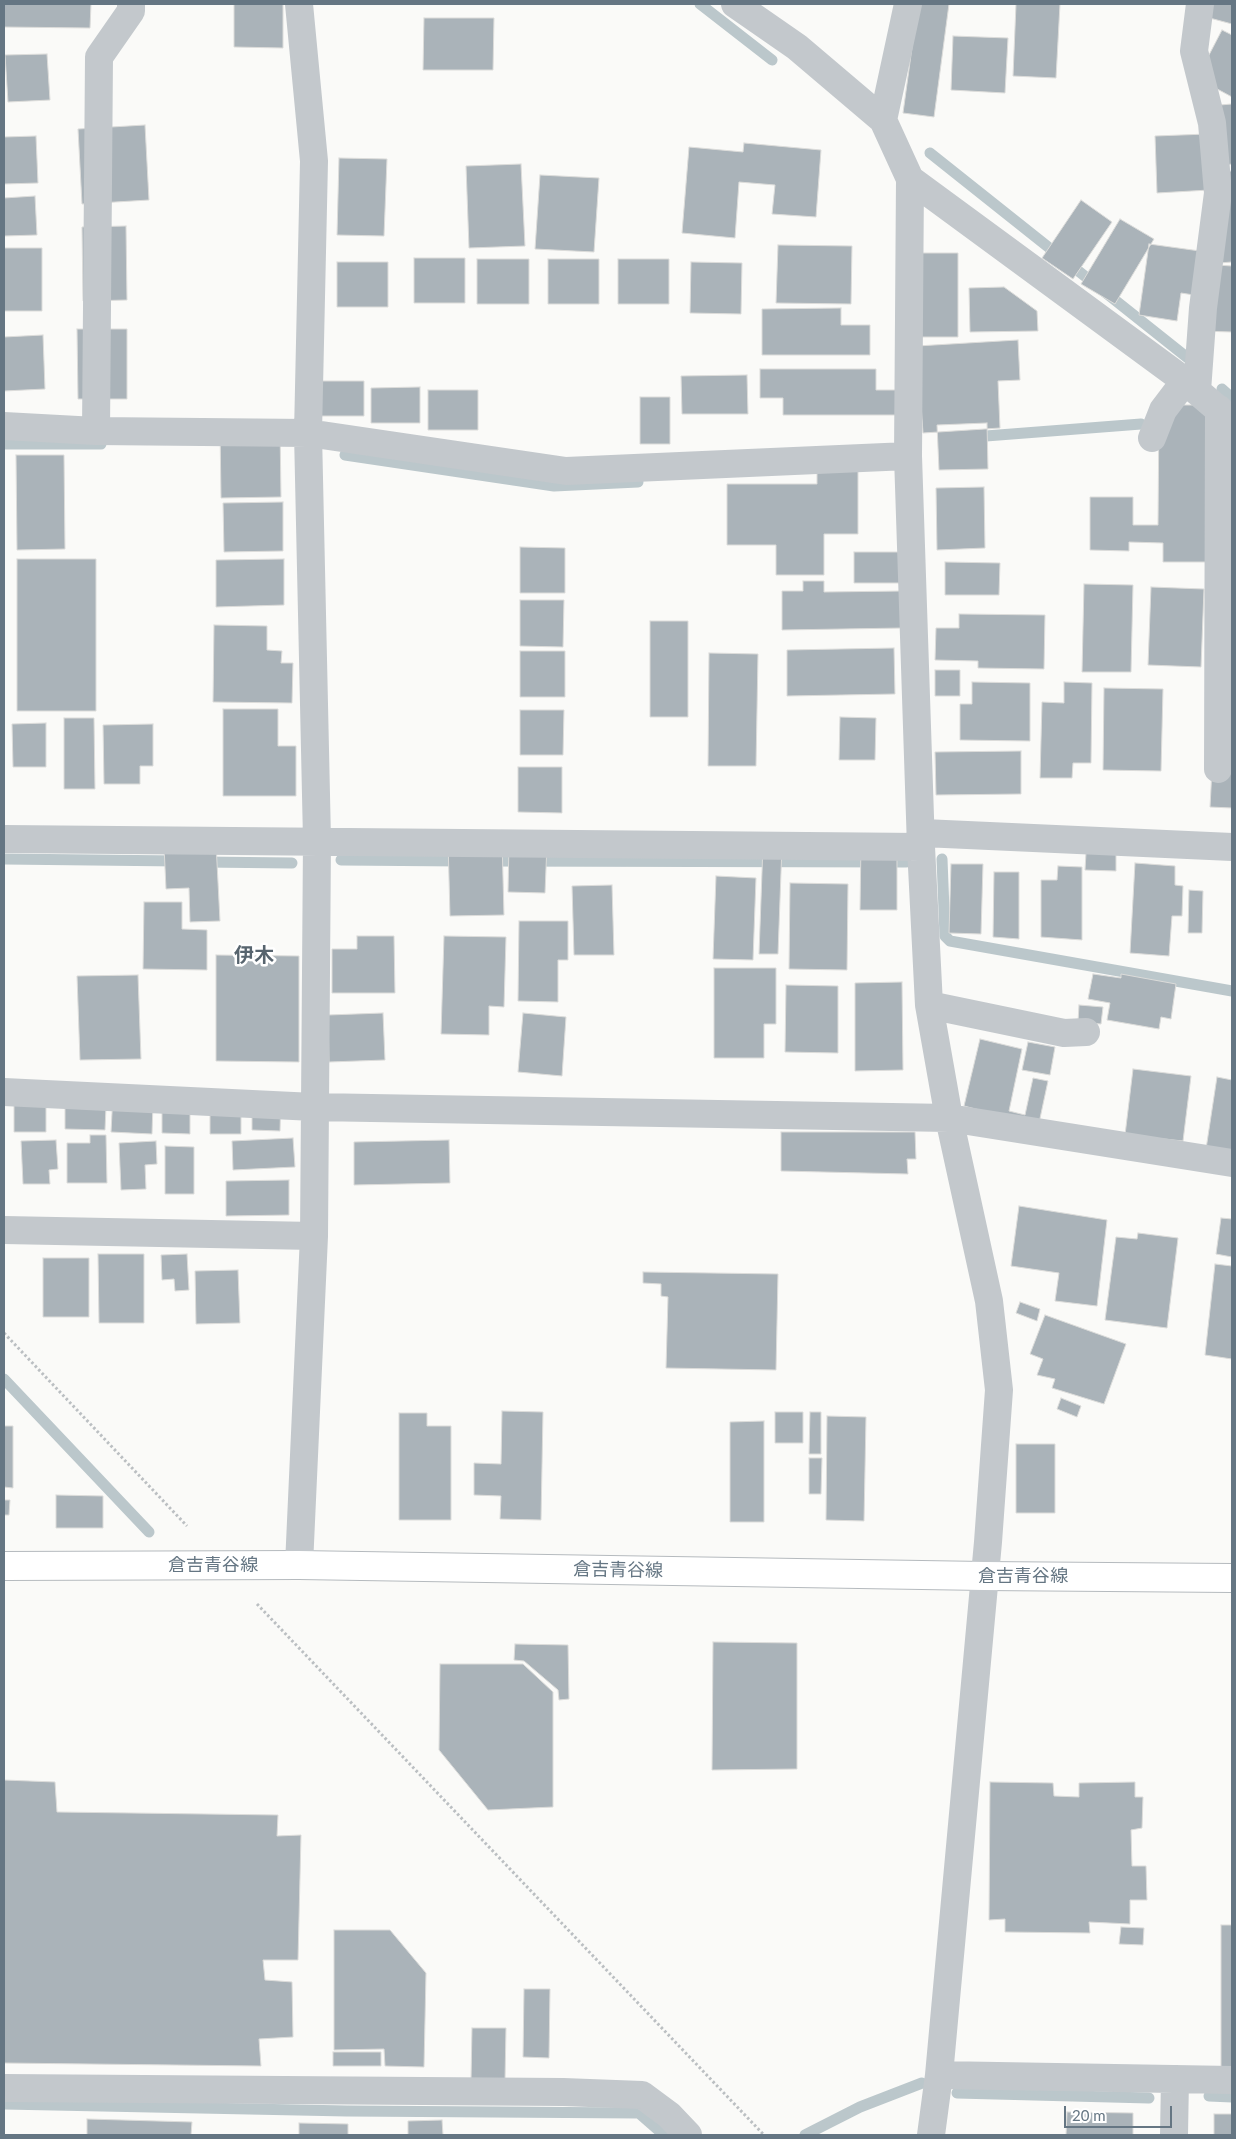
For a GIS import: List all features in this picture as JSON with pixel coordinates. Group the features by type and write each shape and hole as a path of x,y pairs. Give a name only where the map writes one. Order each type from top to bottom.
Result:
{"main road":[{"name":"倉吉青谷線","path":"4,1566 299,1565 1232,1578"}],"street":[{"path":"96,432 100,57 131,11 131,4"},
{"path":"299,4 314,161 308,433 317,840 314,1236 299,1565"},
{"path":"735,4 797,48 883,120 910,179 908,456 929,1005 949,1118 989,1301 998,1390 984,1576 939,2075 931,2135"},
{"path":"883,120 908,4"},
{"path":"1152,438 1162,410 1191,386 1218,193 1212,123 1194,51 1200,4"},
{"path":"910,179 1191,386 1226,415 1218,769"},
{"path":"4,426 96,432 308,433 566,471 908,456"},
{"path":"4,839 922,840 1232,847"},
{"path":"929,1005 1064,1033 1086,1032"},
{"path":"4,1092 314,1108 949,1118 1232,1163"},
{"path":"4,1230 314,1236"},
{"path":"939,2075 1232,2080"},
{"path":"1174,2135 1175,2079"},
{"path":"4,2088 563,2092 642,2096 669,2115 688,2135"}],"path":[{"path":"4,1333 188,1526"},
{"path":"258,1604 764,2135"}],"building":[{"path":"4,4 91,4 90,28 4,27"},
{"path":"234,4 283,4 283,48 234,47"},
{"path":"918,4 949,4 934,117 903,113"},
{"path":"1016,4 1060,4 1056,78 1013,76"},
{"path":"1209,4 1232,4 1232,24 1206,17"},
{"path":"424,18 494,18 493,70 423,70"},
{"path":"1222,30 1232,35 1232,97 1197,78"},
{"path":"953,36 1008,38 1005,93 951,90"},
{"path":"47,54 50,100 8,102 5,55"},
{"path":"1232,104 1232,164 1225,165 1220,105"},
{"path":"145,125 149,200 82,204 78,129"},
{"path":"1207,134 1209,190 1157,193 1155,136"},
{"path":"36,136 38,183 4,184 4,137"},
{"path":"744,143 821,150 816,217 772,214 775,185 739,182 735,238 682,233 689,147 743,152"},
{"path":"339,158 387,159 384,236 337,235"},
{"path":"521,164 525,246 469,248 466,166"},
{"path":"1232,171 1232,262 1219,263 1215,172"},
{"path":"540,175 599,178 594,252 535,249"},
{"path":"35,196 37,235 4,236 4,198"},
{"path":"1081,200 1112,222 1073,279 1042,258"},
{"path":"1120,219 1154,239 1115,304 1081,284"},
{"path":"126,226 127,300 83,301 82,227"},
{"path":"1149,244 1200,251 1194,295 1181,293 1177,321 1139,315"},
{"path":"778,245 852,246 851,304 776,303"},
{"path":"4,248 42,248 42,311 4,311"},
{"path":"917,253 958,253 958,337 917,337"},
{"path":"414,258 465,258 465,303 414,303"},
{"path":"477,259 529,259 529,304 477,304"},
{"path":"548,259 599,259 599,304 548,304"},
{"path":"618,259 669,259 669,304 618,304"},
{"path":"337,262 388,262 388,307 337,307"},
{"path":"691,262 742,263 741,314 690,313"},
{"path":"1202,264 1232,266 1232,332 1200,331"},
{"path":"1004,287 1037,311 1038,331 970,332 969,288"},
{"path":"841,308 841,325 870,325 870,355 762,355 762,309"},
{"path":"77,329 127,329 127,399 78,399"},
{"path":"43,335 45,389 4,391 4,337"},
{"path":"1018,340 1020,380 998,381 1000,428 923,433 917,346"},
{"path":"760,369 876,369 876,390 898,390 898,415 783,415 783,398 760,398"},
{"path":"747,375 748,414 682,414 681,376"},
{"path":"316,381 364,381 364,416 316,416"},
{"path":"420,387 420,423 371,423 371,388"},
{"path":"428,390 478,390 478,430 428,430"},
{"path":"640,397 670,397 670,444 640,444"},
{"path":"1159,405 1209,405 1208,562 1163,562 1163,543 1129,542 1129,551 1090,550 1090,497 1133,497 1133,525 1158,525"},
{"path":"987,423 988,469 939,470 937,425"},
{"path":"280,427 281,497 221,498 220,428"},
{"path":"16,455 64,455 65,549 17,550"},
{"path":"817,471 858,471 858,534 824,534 824,575 776,575 776,545 727,545 727,484 817,484"},
{"path":"984,487 985,548 937,550 936,488"},
{"path":"283,502 283,551 224,552 223,503"},
{"path":"520,547 565,548 565,593 520,593"},
{"path":"854,552 909,552 910,583 854,583"},
{"path":"17,559 96,559 96,711 17,711"},
{"path":"284,559 284,605 216,607 216,560"},
{"path":"945,562 1000,563 999,595 945,595"},
{"path":"803,581 824,581 824,592 902,591 903,628 782,630 782,591 803,591"},
{"path":"1084,584 1133,585 1131,672 1082,672"},
{"path":"1151,587 1204,589 1201,667 1148,665"},
{"path":"520,600 564,600 563,647 520,646"},
{"path":"959,614 1045,615 1044,669 978,668 978,661 935,660 936,628 959,628"},
{"path":"650,621 688,621 688,717 650,717"},
{"path":"214,625 267,626 267,650 282,651 281,663 293,663 292,703 213,702"},
{"path":"894,648 895,694 787,696 787,650"},
{"path":"520,651 565,651 565,697 520,697"},
{"path":"709,653 758,654 756,766 708,766"},
{"path":"935,670 960,670 960,696 935,696"},
{"path":"972,682 1030,683 1030,741 960,740 960,704 972,704"},
{"path":"1064,682 1092,683 1091,763 1073,763 1072,778 1040,778 1042,702 1064,703"},
{"path":"1104,688 1163,689 1161,771 1103,770"},
{"path":"1216,694 1232,694 1232,808 1210,807"},
{"path":"223,709 278,709 278,746 296,746 296,796 223,796"},
{"path":"520,710 564,710 563,755 520,755"},
{"path":"840,717 876,718 875,760 839,760"},
{"path":"64,718 94,718 95,789 64,789"},
{"path":"46,723 46,767 13,767 12,724"},
{"path":"153,724 153,766 140,766 140,784 104,784 103,725"},
{"path":"1021,751 1021,794 936,795 935,752"},
{"path":"518,767 562,767 562,813 518,812"},
{"path":"502,840 504,915 450,916 448,841"},
{"path":"861,842 897,842 897,910 860,910"},
{"path":"216,843 220,921 190,922 189,888 166,889 164,846"},
{"path":"509,843 547,844 545,893 508,892"},
{"path":"763,845 782,845 778,954 759,954"},
{"path":"1086,853 1116,854 1116,871 1085,870"},
{"path":"1135,863 1175,866 1175,885 1183,886 1182,916 1172,916 1169,956 1130,953"},
{"path":"951,864 983,864 981,934 949,933"},
{"path":"1058,866 1082,867 1082,940 1041,937 1041,880 1057,880"},
{"path":"994,872 1019,872 1019,939 993,937"},
{"path":"716,876 756,878 753,960 713,959"},
{"path":"790,883 848,884 847,970 789,969"},
{"path":"612,885 614,955 574,955 572,886"},
{"path":"1189,890 1203,891 1202,933 1188,933"},
{"path":"144,902 182,902 182,929 207,930 207,970 143,969"},
{"path":"519,921 568,921 568,960 558,960 558,1002 518,1001"},
{"path":"357,936 394,936 395,993 332,993 332,949 357,949"},
{"path":"444,936 506,937 504,1007 489,1006 489,1035 441,1034"},
{"path":"216,955 299,956 299,1062 216,1061"},
{"path":"714,968 776,968 776,1024 764,1024 764,1058 714,1058"},
{"path":"1093,974 1121,978 1121,974 1176,984 1171,1019 1161,1017 1159,1029 1107,1020 1110,1003 1088,999"},
{"path":"138,975 141,1059 80,1060 77,976"},
{"path":"902,982 903,1070 855,1071 855,983"},
{"path":"786,985 838,986 838,1053 785,1052"},
{"path":"1079,1005 1103,1007 1101,1024 1078,1022"},
{"path":"383,1013 385,1060 329,1062 328,1015"},
{"path":"523,1013 566,1017 562,1076 518,1072"},
{"path":"980,1039 1022,1049 1009,1111 1025,1115 1033,1078 1048,1081 1036,1137 987,1112 964,1106"},
{"path":"1028,1042 1055,1047 1050,1075 1022,1070"},
{"path":"1133,1069 1191,1076 1183,1141 1125,1135"},
{"path":"1217,1077 1232,1080 1232,1153 1206,1149"},
{"path":"252,1092 281,1093 280,1131 252,1130"},
{"path":"65,1093 106,1107 105,1130 65,1129"},
{"path":"113,1094 153,1103 152,1134 111,1132"},
{"path":"162,1095 190,1096 190,1134 162,1133"},
{"path":"210,1095 241,1096 241,1134 210,1134"},
{"path":"14,1100 46,1101 46,1132 14,1132"},
{"path":"781,1132 915,1132 916,1159 907,1159 908,1174 781,1171"},
{"path":"90,1135 106,1135 107,1183 67,1183 67,1143 90,1143"},
{"path":"293,1138 295,1167 233,1170 232,1141"},
{"path":"56,1140 58,1169 49,1170 50,1184 23,1184 21,1141"},
{"path":"449,1140 450,1183 354,1185 354,1142"},
{"path":"156,1141 157,1164 145,1165 146,1189 121,1190 119,1143"},
{"path":"165,1146 194,1147 194,1194 165,1194"},
{"path":"289,1180 289,1215 226,1216 226,1181"},
{"path":"1019,1206 1107,1220 1097,1306 1055,1301 1059,1273 1011,1266"},
{"path":"1221,1218 1232,1219 1232,1257 1216,1254"},
{"path":"1138,1233 1178,1238 1167,1328 1105,1320 1116,1237 1137,1239"},
{"path":"98,1254 144,1254 144,1323 99,1323"},
{"path":"187,1254 189,1290 175,1291 174,1279 162,1280 161,1255"},
{"path":"43,1258 89,1258 89,1317 43,1317"},
{"path":"1215,1264 1232,1266 1232,1359 1205,1355"},
{"path":"238,1270 240,1323 196,1324 195,1271"},
{"path":"643,1272 778,1274 776,1370 666,1368 668,1297 661,1296 661,1284 643,1283"},
{"path":"1020,1302 1040,1309 1037,1321 1016,1313"},
{"path":"1045,1315 1126,1344 1104,1404 1052,1388 1055,1379 1037,1375 1043,1359 1030,1354"},
{"path":"1061,1398 1081,1406 1077,1417 1057,1409"},
{"path":"502,1411 543,1412 541,1520 500,1519 501,1496 474,1495 474,1463 501,1464"},
{"path":"775,1412 803,1412 803,1443 775,1443"},
{"path":"810,1412 821,1412 821,1454 809,1454"},
{"path":"399,1413 427,1413 427,1426 451,1426 451,1520 399,1520"},
{"path":"827,1416 866,1417 864,1521 826,1520"},
{"path":"764,1421 764,1522 730,1522 730,1422"},
{"path":"4,1426 13,1426 13,1488 4,1487"},
{"path":"1016,1444 1055,1444 1055,1513 1016,1513"},
{"path":"809,1458 822,1458 821,1494 809,1494"},
{"path":"56,1495 103,1496 103,1528 56,1528"},
{"path":"4,1500 10,1500 9,1515 4,1515"},
{"path":"713,1642 797,1643 797,1769 712,1770"},
{"path":"515,1644 568,1645 569,1699 559,1700 558,1690 524,1661 514,1660"},
{"path":"440,1664 523,1664 553,1692 553,1807 488,1810 439,1750"},
{"path":"4,1780 55,1782 57,1812 278,1815 277,1836 301,1835 298,1960 263,1960 265,1980 292,1982 293,2037 259,2039 261,2066 4,2063"},
{"path":"990,1782 1053,1783 1054,1796 1079,1797 1079,1783 1135,1782 1135,1797 1143,1797 1142,1828 1131,1830 1132,1866 1146,1866 1147,1900 1130,1900 1130,1924 1089,1922 1090,1933 1005,1932 1005,1919 989,1920"},
{"path":"1221,1925 1232,1925 1232,2067 1221,2067"},
{"path":"1121,1927 1144,1928 1143,1945 1119,1944"},
{"path":"334,1930 390,1930 426,1973 424,2067 385,2066 384,2049 334,2050"},
{"path":"524,1989 550,1989 549,2058 523,2057"},
{"path":"472,2028 506,2028 505,2080 471,2080"},
{"path":"333,2052 381,2052 381,2066 333,2066"},
{"path":"1067,2112 1133,2113 1133,2135 1066,2135"},
{"path":"1214,2114 1232,2114 1232,2135 1214,2135"},
{"path":"87,2119 192,2122 191,2135 87,2135"},
{"path":"442,2120 443,2135 408,2135 408,2121"},
{"path":"299,2123 348,2124 348,2135 299,2135"}],"waterway":[{"path":"700,4 772,60"},
{"path":"930,153 1189,359"},
{"path":"1222,389 1232,398"},
{"path":"973,437 1141,424"},
{"path":"4,444 101,444"},
{"path":"345,455 554,486 638,482"},
{"path":"4,859 180,861"},
{"path":"942,859 945,936 950,941 1232,991"},
{"path":"341,860 462,861"},
{"path":"488,861 906,862"},
{"path":"203,862 292,863"},
{"path":"4,1379 149,1532"},
{"path":"805,2135 860,2107 922,2083"},
{"path":"957,2093 1149,2098"},
{"path":"1209,2096 1232,2097"},
{"path":"4,2104 347,2111 639,2113 664,2135"}],"district":[{"name":"伊木","path":"254,956"}]}
